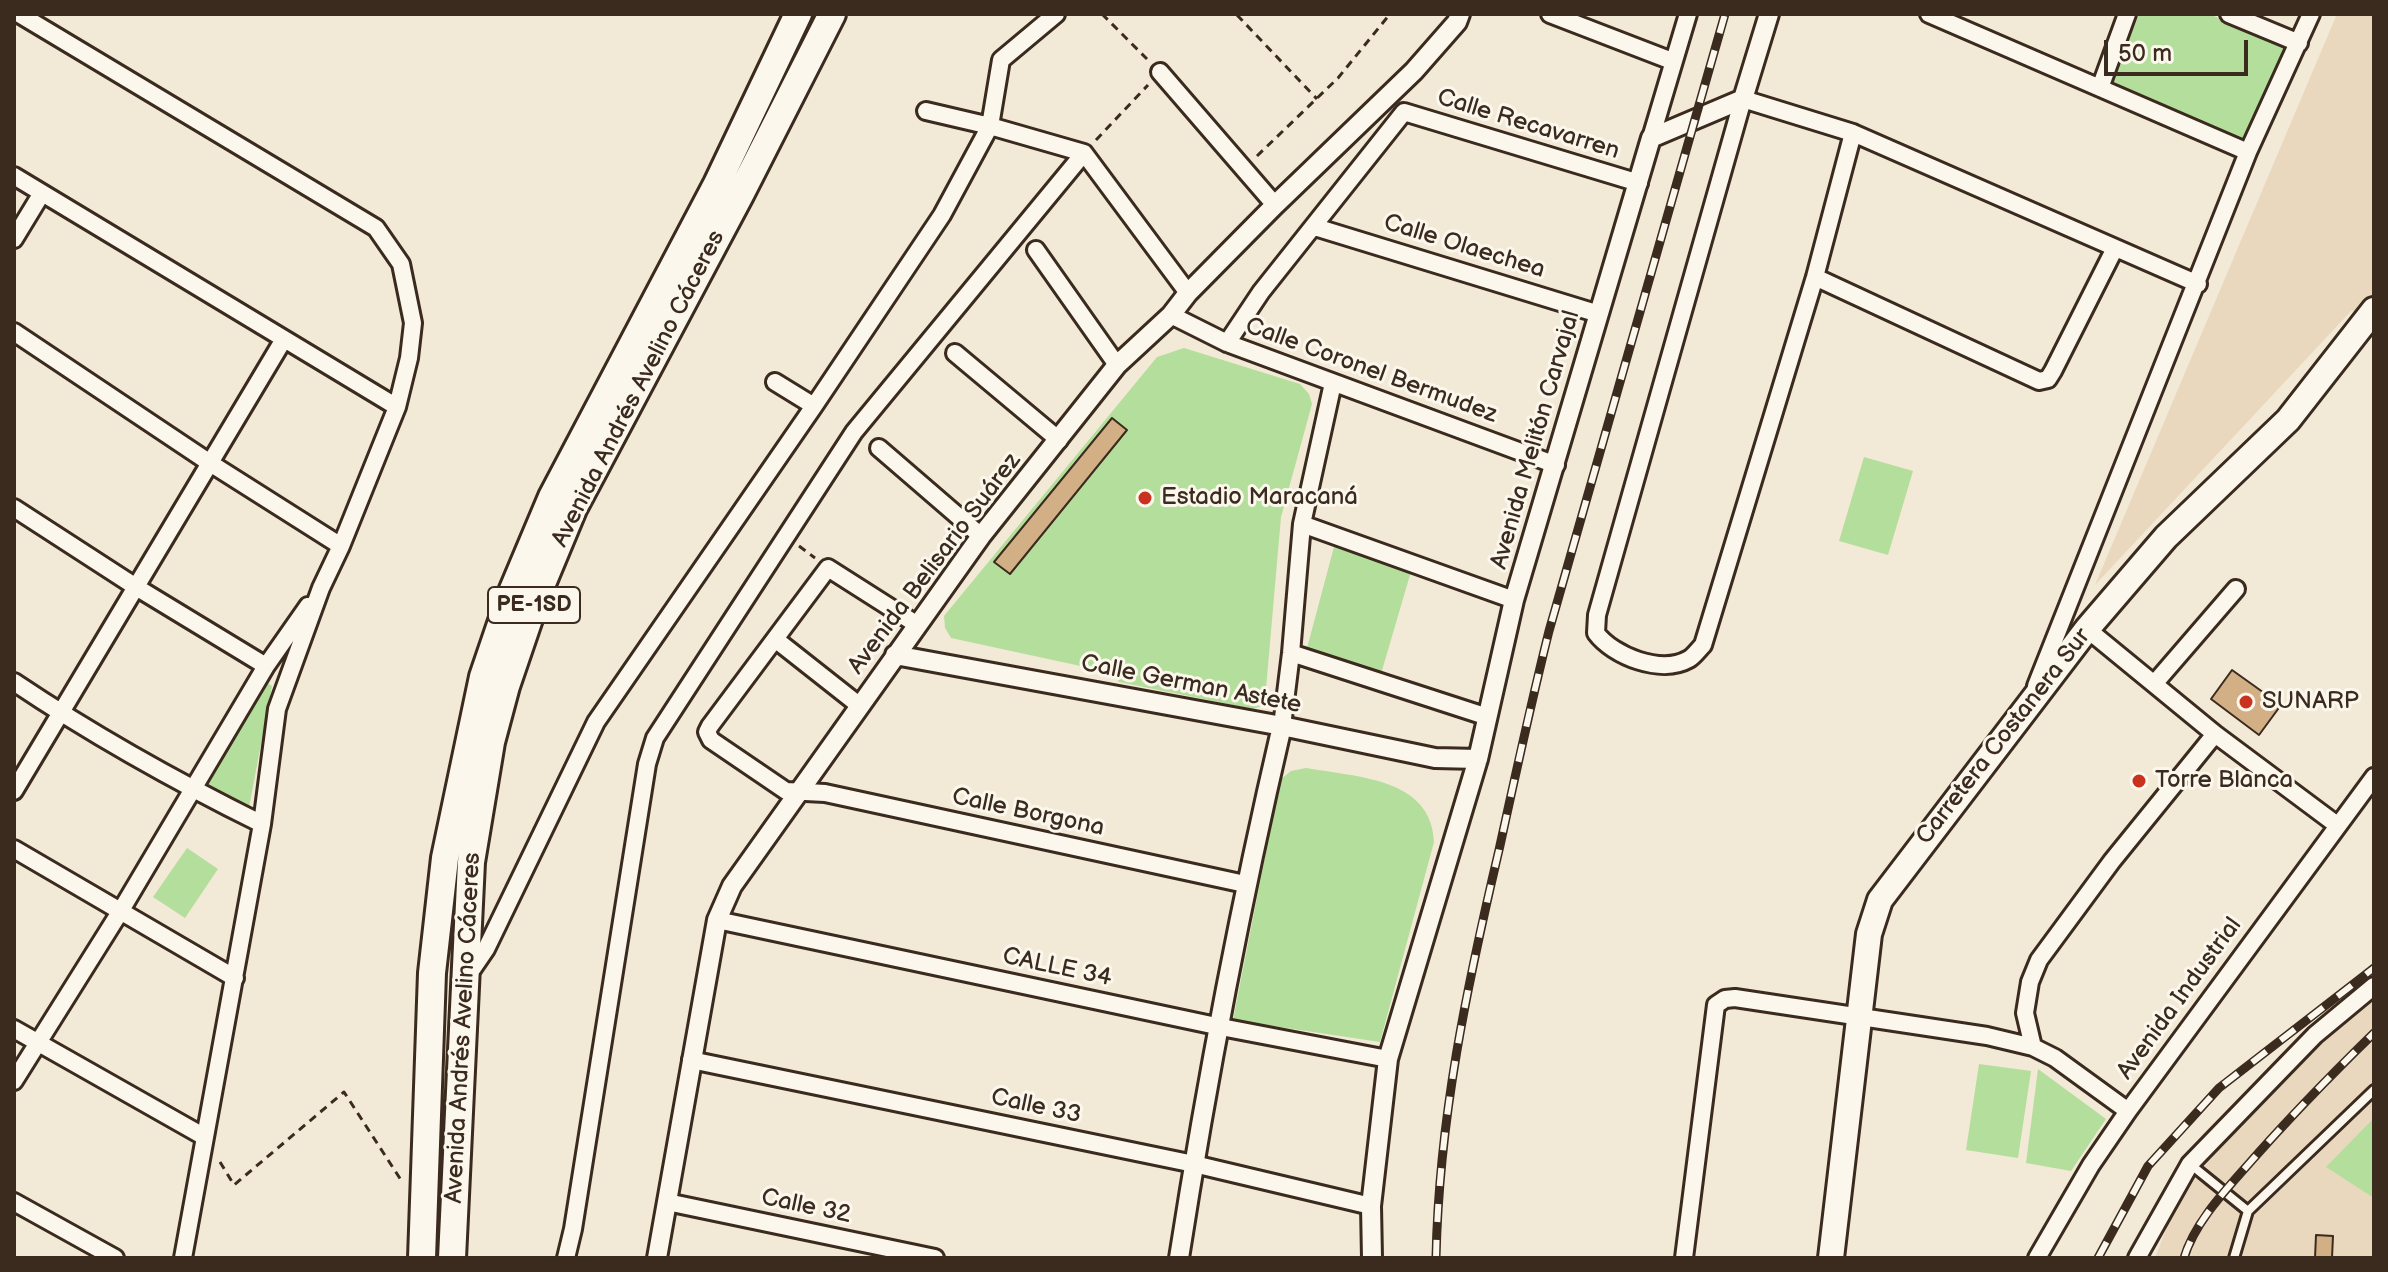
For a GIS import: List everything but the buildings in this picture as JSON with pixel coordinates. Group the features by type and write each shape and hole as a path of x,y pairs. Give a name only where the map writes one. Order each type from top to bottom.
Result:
{"highway":[{"name":"Avenida Andrés Avelino Cáceres","path":"422,1258 432,973 445,858 483,677 517,580 552,497 717,184 798,14"},
{"name":"Avenida Andrés Avelino Cáceres","path":"452,1258 471,862 491,742 506,686 536,598 573,509 832,14"}],"main road":[{"name":"Carretera Costanera Sur","path":"1831,1258 1869,934 1880,900 2087,629 2166,537 2288,420 2374,310"}],"street":[{"path":"19,14 376,228 401,264 413,323 409,358 397,407 321,588 277,709 262,824 183,1258"},
{"path":"465,971 473,968 486,949 596,722 942,215 990,126 1001,60 1056,14"},
{"name":"Avenida Belisario Suárez","path":"657,1258 717,920 732,886 981,536 1117,365 1171,315 1188,293 1275,205 1414,71 1457,22 1460,14"},
{"path":"1550,14 1672,61"},
{"name":"Avenida Melitón Carvajal","path":"1372,1258 1371,1206 1388,1059 1478,759 1514,600 1688,14"},
{"path":"1769,14 1597,615 1596,633 1606,646 1639,659 1669,665 1689,659 1703,645 1815,277 1853,133"},
{"path":"1929,14 2248,152"},
{"path":"2100,88 2127,14"},
{"path":"2229,14 2299,43"},
{"path":"2026,712 2248,152 2311,14"},
{"path":"1160,72 1275,205"},
{"path":"1651,138 1743,99 1853,133 2198,284"},
{"path":"926,111 1084,153 1188,293"},
{"name":"Calle Recavarren","path":"1315,227 1404,112 1639,183"},
{"path":"566,1258 647,764 655,738 854,432 1084,153"},
{"path":"14,176 397,407"},
{"path":"14,239 42,193"},
{"path":"1227,343 1261,292 1315,227"},
{"name":"Calle Olaechea","path":"1315,227 1599,314"},
{"path":"1815,277 2039,381 2048,379 2053,371 2115,248"},
{"path":"1036,250 1117,365"},
{"name":"Calle Coronel Bermudez","path":"1171,315 1227,343 1556,465"},
{"path":"14,332 341,546"},
{"path":"14,791 284,339"},
{"path":"955,353 1059,440"},
{"path":"775,382 814,406"},
{"path":"1179,1258 1245,884 1282,726 1302,524 1333,383"},
{"path":"879,448 981,536"},
{"path":"14,508 266,666"},
{"path":"1302,524 1514,600"},
{"path":"860,706 775,639 828,568 916,624"},
{"path":"14,1081 120,912 266,666 321,588"},
{"path":"2154,684 2236,589"},
{"path":"2087,629 2215,734 2337,825"},
{"name":"Calle Borgona","path":"775,639 707,732 711,740 786,791 825,793 1245,884"},
{"path":"1291,653 1488,717"},
{"name":"Calle German Astete","path":"895,655 1282,726 1435,758 1478,759"},
{"path":"14,682 193,790 262,824"},
{"path":"2033,1047 2025,1013 2030,982 2039,960 2112,861 2215,734"},
{"name":"Avenida Industrial","path":"2037,1258 2091,1165 2128,1111 2374,777"},
{"path":"14,849 235,978"},
{"name":"CALLE 34","path":"717,920 1221,1027 1388,1059"},
{"path":"2137,1258 2190,1164 2315,1035 2374,986"},
{"path":"1684,1258 1716,1005 1725,999 1987,1036 2033,1047 2055,1058 2128,1111"},
{"path":"14,1029 203,1136"},
{"name":"Calle 33","path":"691,1060 1194,1164 1371,1206"},
{"path":"14,1202 115,1258"},
{"name":"Calle 32","path":"667,1202 935,1258"}],"lane":[{"path":"2234,1258 2248,1211 2374,1090"},
{"path":"2190,1164 2248,1211"}],"path":[{"path":"1084,153 1160,72 1102,14"},
{"path":"1243,170 1338,78 1390,14"},
{"path":"1237,15 1317,99"},
{"path":"786,537 828,568"},
{"path":"203,1136 234,1185 344,1092 407,1189"}],"shaded area":[{"path":"2337,14 2374,14 2374,340 2352,310 2095,585"},
{"path":"2374,961 2374,1258 2155,1258 2203,1134"}],"green space":[{"path":"2139,14 2209,14 2287,47 2243,140 2111,83"},
{"name":"Estadio Maracaná","path":"1184,348 1300,384 1309,394 1312,404 1281,517 1265,700 1261,706 1253,709 1119,682 1113,673 951,638 945,628 944,616 1157,357"},
{"path":"1864,457 1913,471 1888,555 1839,541"},
{"path":"1335,543 1412,568 1381,674 1306,652"},
{"path":"264,681 272,686 247,818 200,790"},
{"path":"1306,768 1387,784 1405,792 1420,804 1430,821 1434,842 1380,1042 1233,1020 1280,780 1291,771"},
{"path":"187,848 218,869 185,918 153,897"},
{"path":"1979,1064 2031,1071 2018,1158 1966,1150"},
{"path":"2038,1069 2106,1119 2071,1171 2026,1163"},
{"path":"2374,1118 2374,1198 2326,1167"}],"railway":[{"path":"1436,1258 1443,1154 1457,1052 1476,951 1536,685 1725,14"},
{"path":"2098,1258 2148,1166 2219,1088 2374,968"},
{"path":"2184,1258 2202,1221 2228,1187 2374,1033"}],"place":[{"name":"Estadio Maracaná","path":"1145,498"},
{"name":"SUNARP","path":"2246,702"},
{"name":"Torre Blanca","path":"2139,781"}]}
